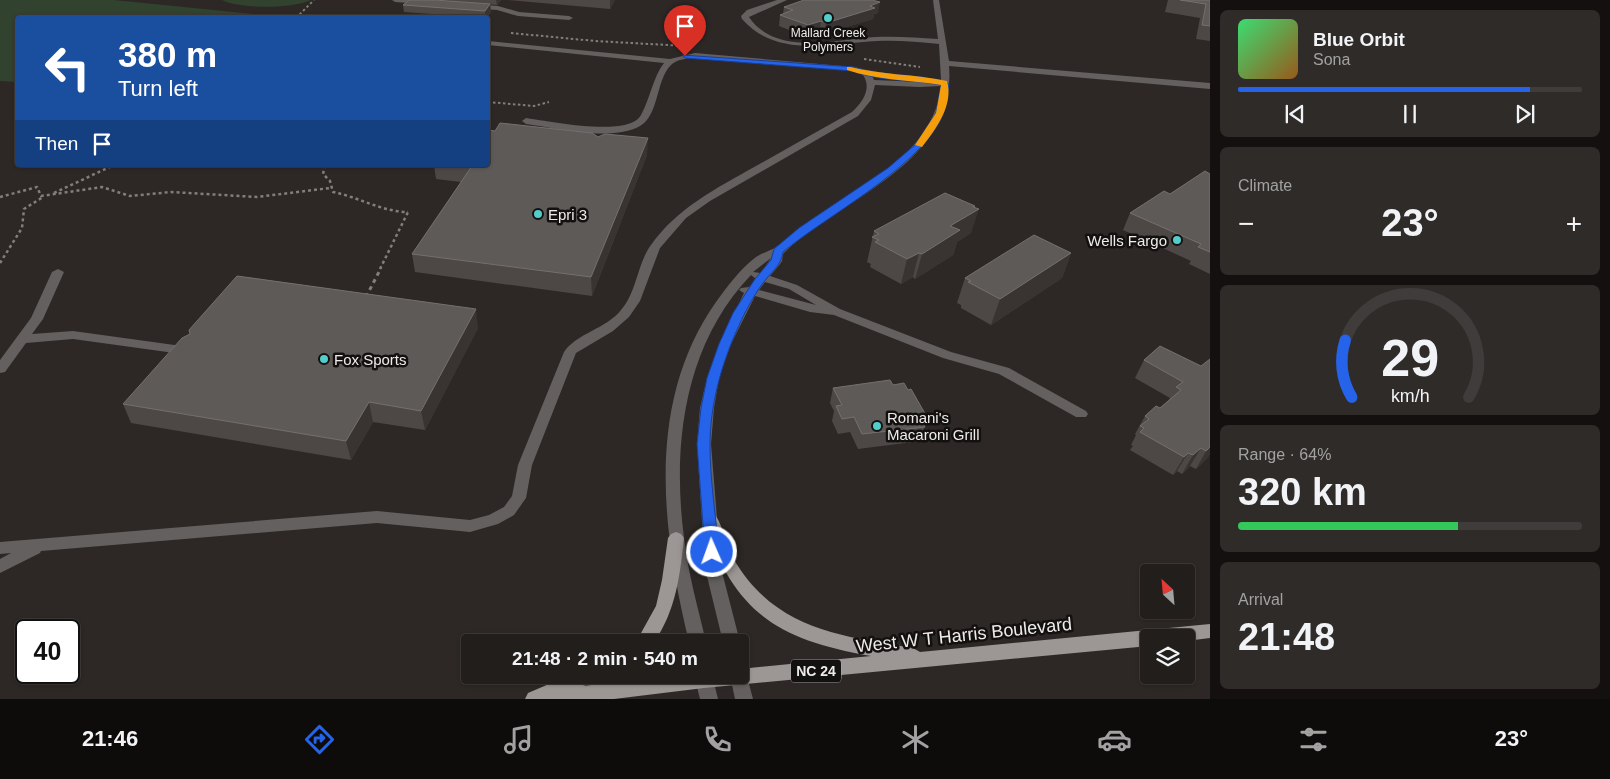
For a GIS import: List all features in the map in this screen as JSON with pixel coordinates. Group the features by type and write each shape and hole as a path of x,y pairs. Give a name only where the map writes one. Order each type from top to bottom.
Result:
{"main road":[{"path":"711,520 727,562 743,587 758,603 780,620 804,633 840,643 928,659"},
{"path":"650,634 657,626 664,607 676,538"},
{"name":"West W T Harris Boulevard","path":"1195,633 1210,631"},
{"name":"West W T Harris Boulevard","path":"749,675 1140,639"},
{"path":"534,699 569,684"},
{"name":"West W T Harris Boulevard","path":"546,699 659,684"}],"street":[{"path":"395,0 435,3"},
{"path":"784,0 750,12 745,16 746,20 768,35 785,42 803,45 876,39 941,42"},
{"path":"695,634 676,538 672,489 672,448 676,414 684,375 696,345 718,306 747,272 764,256 778,251 803,230 892,170 919,146 932,129 940,113 945,83 936,0"},
{"path":"465,6 498,8 518,14 570,18"},
{"path":"490,43 671,61"},
{"path":"526,122 609,130 627,129 642,122 666,65 685,56 707,56 854,69 869,78 920,85 945,83"},
{"path":"943,63 1210,86"},
{"path":"0,548 377,517 470,526 501,516 509,511 519,498 525,465 570,352 574,347 609,328 625,314 634,301 649,257 663,235 692,208 855,114 867,100 869,78"},
{"path":"603,143 609,130"},
{"path":"729,634 713,568 704,444 707,408 713,378 724,344 751,292 776,261 778,251"},
{"path":"0,369 37,319 58,272"},
{"path":"747,272 801,291 836,312 947,355 1004,371 1081,414"},
{"path":"734,286 810,308 836,312"},
{"path":"23,340 73,335 190,351"},
{"path":"0,566 23,553 52,544"},
{"path":"705,684 709,699"},
{"path":"741,684 744,699"}],"path":[{"path":"298,15 314,0"},
{"path":"490,102 534,106 549,102"},
{"path":"0,263 21,232 24,209 46,196 110,167"},
{"path":"325,167 323,174 330,182 330,188 333,192 350,195 398,212 408,212 363,302"},
{"path":"0,197 35,188 39,188 40,196 102,187 130,196 171,192 257,197 330,188"}],"green space":[{"path":"0,0 114,0 263,15 15,15 15,82 0,81"},
{"path":"222,0 311,0 292,5 266,7 241,5"}],"building":[{"path":"409,0 490,4 485,11 403,5"},
{"path":"804,0 872,0 880,2 870,6 875,8 826,23 821,21 808,25 780,15 793,10 784,7"},
{"path":"1180,0 1210,0 1210,26 1202,25 1206,4"},
{"name":"Epri 3","path":"500,123 592,133 598,137 605,134 648,138 591,277 412,254 471,167 490,167 490,130 495,131"},
{"path":"1205,171 1210,174 1210,252 1198,247 1201,244 1130,213 1164,191 1170,194"},
{"path":"945,193 979,209 950,226 960,230 922,254 919,253 907,259 875,242 879,240 872,237 879,234 874,231"},
{"path":"1034,235 1071,253 1000,299 968,282 971,281 965,278"},
{"name":"Fox Sports","path":"237,276 476,309 421,411 369,402 346,441 123,404 182,338 190,334 189,330"},
{"path":"1160,346 1201,366 1210,359 1210,447 1206,451 1201,448 1193,455 1188,453 1184,457 1140,432 1144,428 1140,426 1149,419 1145,416 1156,406 1160,408 1181,390 1176,387 1183,382 1144,360"},
{"name":"Romani's Macaroni Grill","path":"890,380 893,385 904,383 908,390 911,389 927,417 920,418 925,427 862,434 854,417 842,419 836,406 842,405 833,388"}],"slow traffic":[{"path":"850,69 859,70 867,74 885,74 945,83 940,113 932,129 919,145"}],"place":[{"name":"Mallard Creek Polymers","path":"828,18"},
{"name":"Epri 3","path":"538,214"},
{"name":"Wells Fargo","path":"1177,240"},
{"name":"Fox Sports","path":"324,359"},
{"name":"Romani's Macaroni Grill","path":"877,426"}],"route":[{"path":"685,56 695,55 854,69 867,74 885,74 945,83 940,113 932,129 919,146 892,170 803,230 778,251 776,261 758,282 739,313 724,344 713,378 707,408 704,444 712,552"}]}
